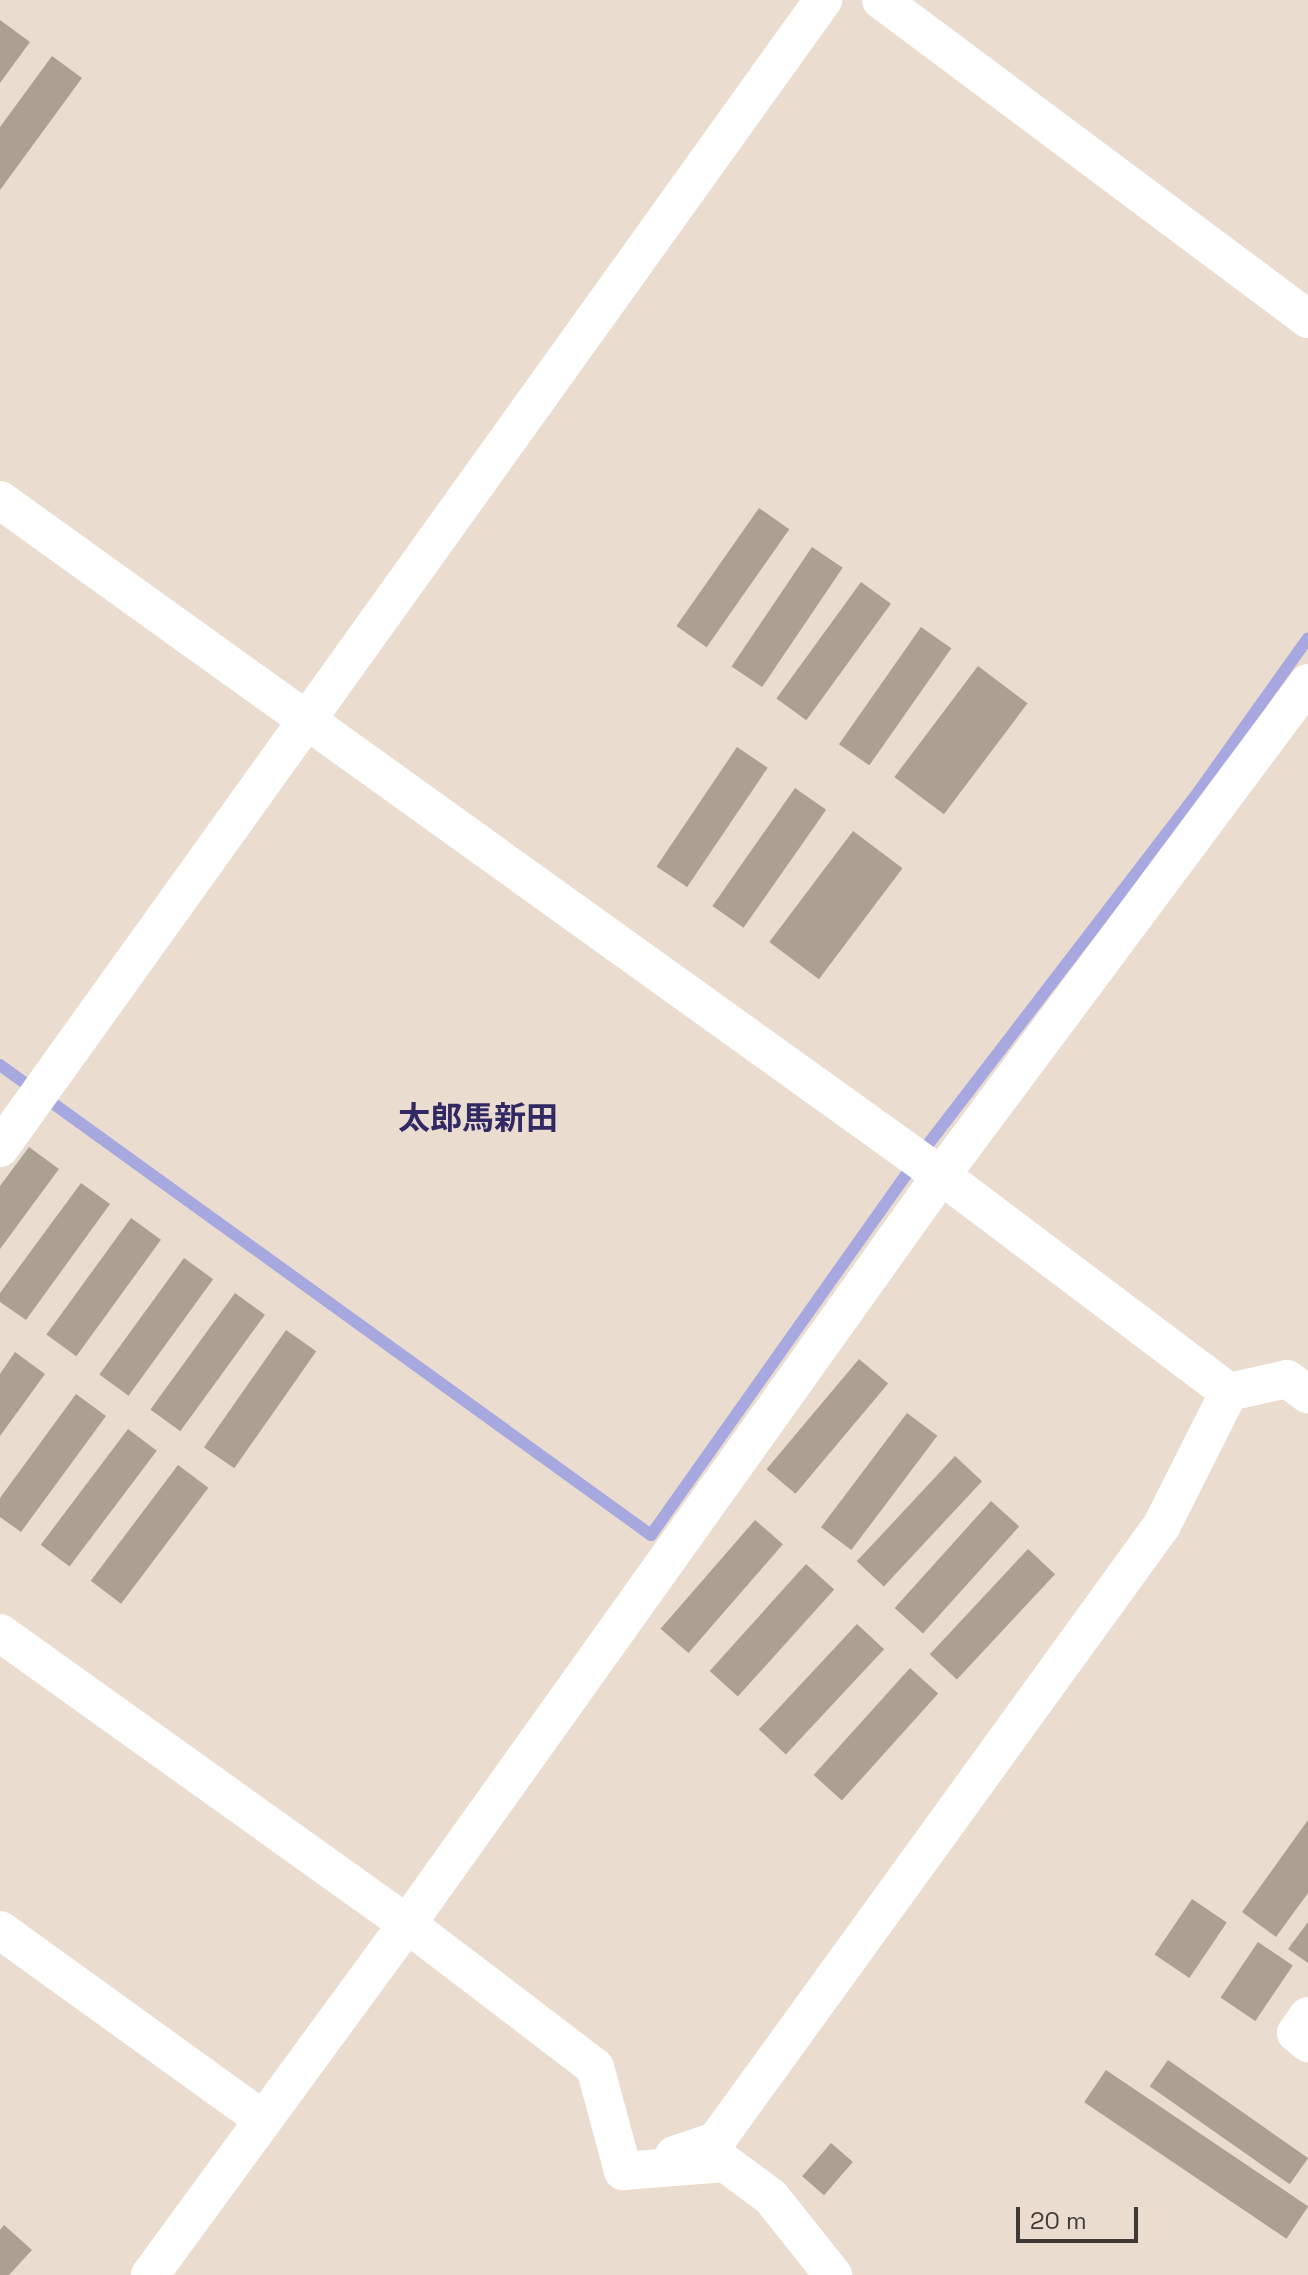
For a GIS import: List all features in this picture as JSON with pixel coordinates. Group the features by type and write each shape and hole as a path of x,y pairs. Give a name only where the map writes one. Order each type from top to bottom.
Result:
{"street":[{"path":"0,1148 823,0"},
{"path":"881,0 1308,319"},
{"path":"0,500 940,1177 1229,1392 1287,1379 1308,1394"},
{"path":"150,2275 407,1924 940,1177 1308,683"},
{"path":"623,2171 716,2141 1162,1525 1229,1392"},
{"path":"0,1633 407,1924 595,2067 623,2171"},
{"path":"0,1930 262,2119"},
{"path":"1308,2016 1296,2033 1308,2043"},
{"path":"623,2171 725,2163 771,2197 833,2275"}],"building":[{"path":"0,20 30,42 0,83"},
{"path":"52,56 82,78 0,190 0,127"},
{"path":"759,508 789,529 707,647 676,626"},
{"path":"812,547 843,568 762,687 731,666"},
{"path":"861,582 891,604 806,720 776,698"},
{"path":"921,627 951,648 869,765 839,744"},
{"path":"978,666 1028,703 944,814 894,777"},
{"path":"737,747 768,768 687,887 656,866"},
{"path":"795,788 826,810 744,928 712,906"},
{"path":"853,831 903,868 819,979 769,942"},
{"path":"29,1147 59,1169 0,1249 0,1186"},
{"path":"81,1183 110,1204 26,1320 0,1302 0,1293"},
{"path":"131,1218 161,1240 76,1356 46,1334"},
{"path":"184,1258 213,1279 128,1396 99,1374"},
{"path":"235,1293 265,1315 180,1431 150,1409"},
{"path":"286,1330 316,1351 234,1468 204,1447"},
{"path":"15,1352 45,1374 0,1436 0,1374"},
{"path":"859,1359 888,1383 796,1494 766,1469"},
{"path":"76,1394 106,1416 21,1532 0,1517 0,1498"},
{"path":"907,1413 937,1436 851,1550 821,1527"},
{"path":"128,1429 157,1451 69,1566 41,1545"},
{"path":"955,1456 982,1481 884,1587 857,1561"},
{"path":"178,1465 208,1488 121,1604 91,1581"},
{"path":"991,1501 1019,1526 923,1633 895,1608"},
{"path":"755,1520 783,1544 688,1653 661,1629"},
{"path":"1028,1549 1055,1574 957,1680 930,1654"},
{"path":"806,1564 834,1589 738,1696 710,1671"},
{"path":"857,1624 884,1649 786,1755 759,1729"},
{"path":"910,1668 938,1693 842,1800 814,1775"},
{"path":"1308,1820 1308,1893 1276,1937 1242,1912"},
{"path":"1192,1899 1227,1922 1189,1978 1155,1955"},
{"path":"1308,1922 1308,1963 1288,1949"},
{"path":"1258,1942 1293,1965 1255,2021 1221,1998"},
{"path":"1168,2060 1308,2158 1290,2184 1150,2086"},
{"path":"1106,2070 1308,2206 1286,2239 1084,2102"},
{"path":"831,2143 853,2162 824,2195 802,2176"},
{"path":"4,2225 32,2250 9,2275 0,2275 0,2230"}],"waterway":[{"path":"0,1065 651,1535 926,1147 1194,798 1308,638"}],"district":[{"name":"太郎馬新田","path":"478,1118"}]}
